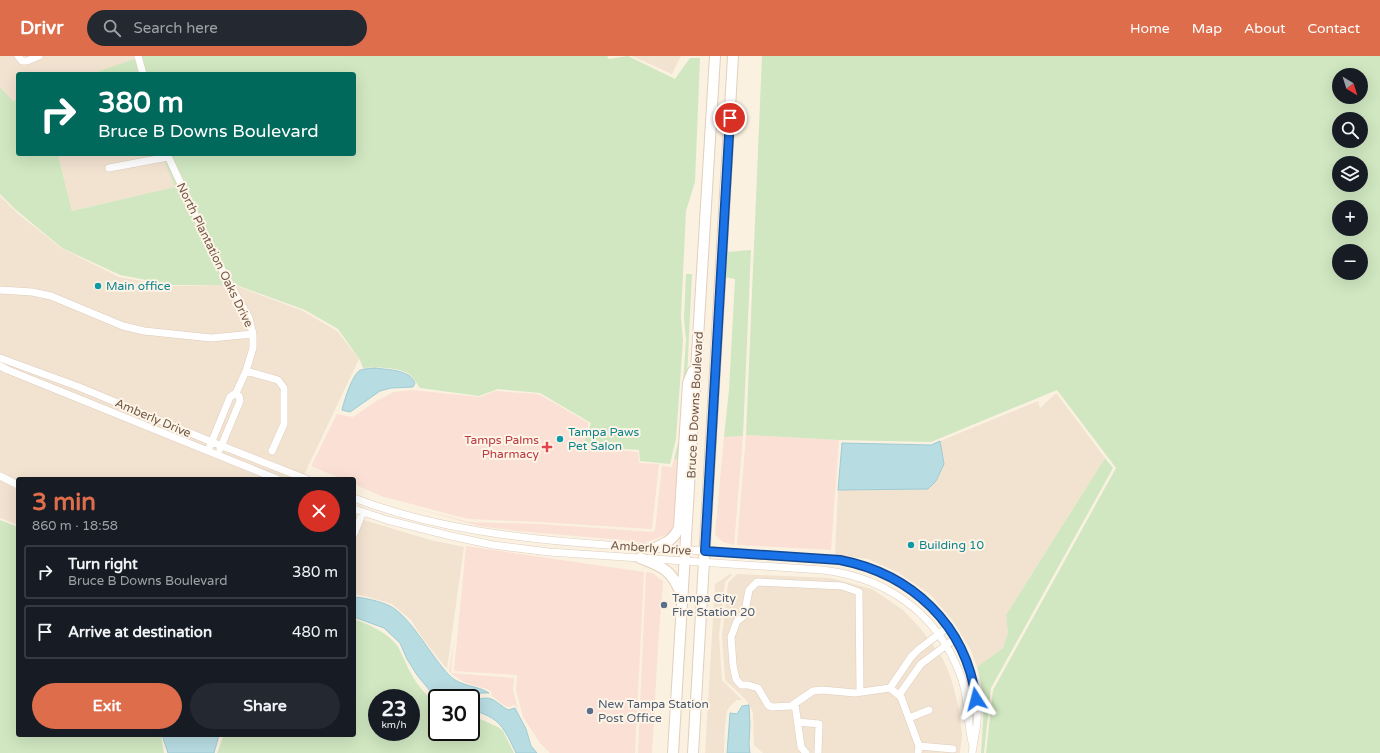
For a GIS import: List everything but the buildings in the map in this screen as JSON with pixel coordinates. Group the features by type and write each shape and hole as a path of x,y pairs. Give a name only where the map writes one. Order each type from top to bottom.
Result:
{"main road":[{"name":"Bruce B Downs Boulevard","path":"673,753 716,56"},
{"name":"Bruce B Downs Boulevard","path":"693,753 733,56"},
{"path":"655,548 672,539 676,535 679,527 688,383 697,362"},
{"path":"640,558 659,566 670,574 676,580 683,598"}],"street":[{"path":"18,56 22,61 27,61 39,56"},
{"path":"138,56 142,72"},
{"path":"109,168 168,156"},
{"name":"North Plantation Oaks Drive","path":"168,156 216,259 242,305 253,334"},
{"path":"0,290 32,292 51,296 123,326 144,331 211,338 253,334 253,348 246,371 236,393 230,397 208,451"},
{"name":"Amberly Drive","path":"0,358 79,387 221,446 301,477"},
{"name":"Amberly Drive","path":"0,366 272,477"},
{"path":"246,371 278,380 284,388 284,424 272,451"},
{"path":"217,455 240,401 239,396 236,393"},
{"path":"0,476 16,484"},
{"name":"Amberly Drive","path":"356,499 407,515 451,526 493,533 557,541 655,548 705,562 822,570 852,575 880,585 915,608 932,625 955,661 963,682 968,706 972,749"},
{"path":"357,510 364,502"},
{"name":"Amberly Drive","path":"357,510 387,520 451,536 493,545 549,552 640,558 686,556 705,551 828,558 859,564 890,577 914,592 934,610 956,638 968,662 975,688 977,714 972,749"},
{"path":"860,692 859,592 842,586 757,582 749,590 744,616 737,620 731,637 733,665 736,679 741,685 748,685 758,688 768,705 772,707 792,706 813,691 822,690 855,693 890,688 901,697 919,749 953,749"},
{"path":"890,688 911,657 948,627"},
{"path":"899,695 925,660 956,638"},
{"path":"918,650 925,660"},
{"path":"795,704 801,747 806,753"},
{"path":"909,718 929,710"},
{"path":"798,722 820,724 818,753"}],"shaded area":[{"path":"0,56 143,56 148,72 132,60 97,72 16,72 16,100 13,101 0,87"},
{"path":"632,56 681,56 672,74"},
{"path":"58,156 175,156 237,286 303,311 337,331 359,359 303,477 16,477 16,524 0,518 0,196 17,213 61,248 119,277 170,286 222,285 176,187 72,211"},
{"path":"412,390 480,397 495,391 538,394 589,423 582,446 638,452 639,463 659,464 652,529 468,519 381,496 356,485 356,477 337,477 311,466 337,414 353,417 378,400 394,392"},
{"path":"1055,394 1057,394 1105,458 1006,615 1008,633 1003,648 977,667 971,650 953,621 931,595 899,573 868,559 835,555 838,490 928,489 944,464 940,441 1038,401 1040,408"},
{"path":"746,435 839,440 831,550 737,545"},
{"path":"743,436 734,545 723,542 715,535 724,437"},
{"path":"674,459 680,460 676,525 669,534 644,543 479,526 407,506 469,522 539,524 653,532 655,530 662,466 672,467"},
{"path":"356,518 430,540 464,547 447,669 423,639 411,620 392,604 356,594"},
{"path":"466,546 644,572 635,753 550,753 540,743 523,717 516,690 517,675 454,671"},
{"path":"646,572 652,573 663,581 652,753 638,753"},
{"path":"730,574 732,575 725,582 719,635 722,680 742,700 737,700 727,711 724,753 705,753 715,584"},
{"path":"737,574 831,578 872,589 903,610 920,628 943,659 951,678 959,709 962,735 960,753 763,753 754,745 753,712 746,700 725,680 722,636 728,583"},
{"path":"454,640 452,673 514,678 513,690 518,709 515,705 508,707 502,704 491,695 492,692 464,682 449,671"}],"green space":[{"path":"143,56 607,56 609,59 628,56 675,79 690,58 700,58 695,182 686,211 681,317 683,340 676,439 670,464 640,461 639,450 582,446 591,423 540,393 498,389 479,396 420,388 411,376 401,370 363,368 360,360 338,329 305,310 236,285 172,285 120,275 62,248 16,210 0,194 0,87 13,101 16,100 16,156 58,156 72,211 175,187 162,156 356,156 356,72 97,72"},
{"path":"762,56 1380,56 1380,753 986,753 993,690 1116,468 1057,390 931,442 839,440 746,435"},
{"path":"751,250 743,436 724,437 729,390 735,279 724,277 726,252"},
{"path":"686,274 692,274 687,378 680,460 674,459 679,439 686,340 684,318"},
{"path":"1105,458 1113,468 991,688 984,753 981,753 983,700 977,667 1003,648 1008,633 1006,615"},
{"path":"0,520 16,526 16,737 161,737 164,753 0,753"},
{"path":"356,620 371,626 392,639 400,650 410,672 428,695 428,741 480,741 480,719 498,727 503,731 514,753 217,753 223,737 356,737"}],"water":[{"path":"375,368 398,371 408,375 415,383 413,387 391,388 380,391 350,412 342,410 356,374 363,369"},
{"path":"940,441 944,464 936,481 928,489 838,490 842,443 931,445"},
{"path":"356,597 368,599 390,606 406,619 414,628 436,659 454,680 479,689 429,689 417,675 407,659 400,643 384,628 356,618"},
{"path":"480,689 489,693 481,693"},
{"path":"482,698 494,700 508,710 515,708 526,729 531,746 537,753 516,753 500,725 489,716 481,713 480,699"},
{"path":"749,705 750,753 727,753 730,713 737,714 742,706"},
{"path":"163,737 218,737 214,753 168,753"}],"place":[{"name":"Main office","path":"98,286"},
{"name":"Tampa Paws Pet Salon","path":"560,439"},
{"name":"Tamps Palms Pharmacy","path":"547,447"},
{"name":"Building 10","path":"911,545"},
{"name":"Tampa City Fire Station 20","path":"664,605"},
{"name":"New Tampa Station Post Office","path":"590,711"}],"route":[{"path":"730,118 705,551 828,558 859,564 902,583 934,610 956,638 968,662 972,674 976,699"}]}
